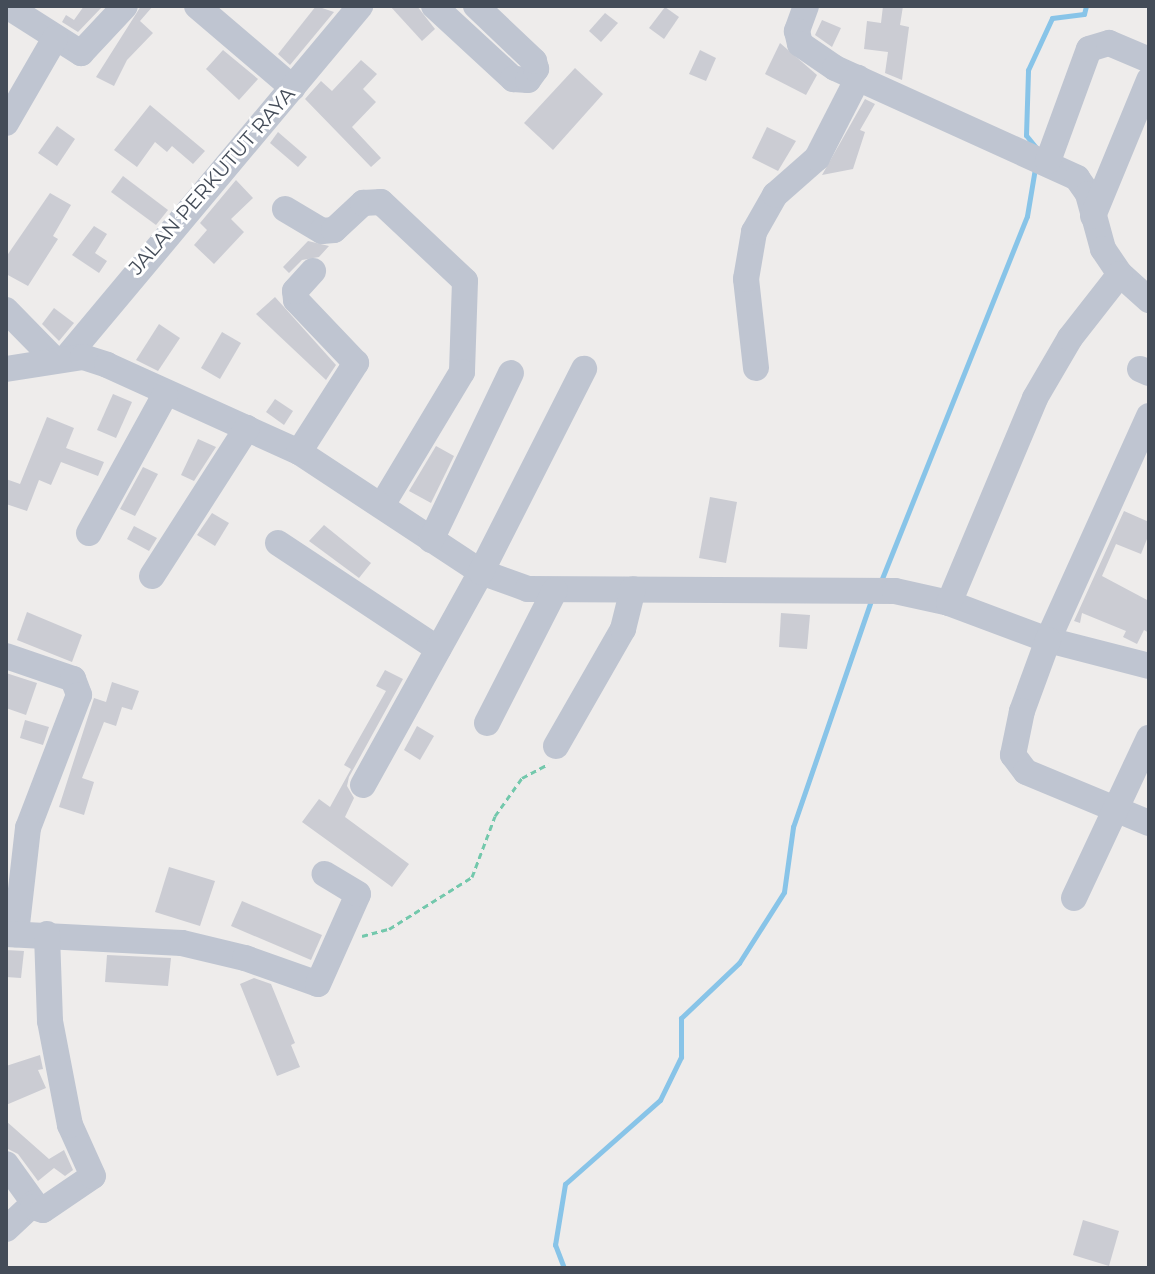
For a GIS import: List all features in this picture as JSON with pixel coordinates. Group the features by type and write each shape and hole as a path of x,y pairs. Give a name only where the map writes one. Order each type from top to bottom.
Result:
{"street":[{"path":"9,14 73,51 86,52 125,6"},
{"path":"197,6 293,88"},
{"name":"JALAN PERKUTUT RAYA","path":"60,359 360,6"},
{"path":"434,6 513,79 528,80 536,69 534,61 476,6"},
{"path":"806,6 797,31 800,44 858,78 1017,152 1045,161 1084,186 1103,249 1120,274 1149,300"},
{"path":"6,123 55,38"},
{"path":"1045,161 1089,49 1109,43 1149,60"},
{"path":"756,368 746,279 754,232 775,195 817,158 858,78"},
{"path":"1093,216 1149,80"},
{"path":"285,209 322,231 334,230 363,203 381,202 465,281 462,372 382,505"},
{"path":"299,452 356,363 296,300 295,291 313,271"},
{"path":"949,603 1035,398 1070,338 1120,274"},
{"path":"6,310 60,359"},
{"path":"6,369 60,359 95,360 165,395 299,452 481,572 528,589 882,590 949,603 1048,640 1149,666"},
{"path":"363,785 481,572 584,369"},
{"path":"431,540 511,373"},
{"path":"89,533 165,395"},
{"path":"1149,416 1048,640 1015,734 1015,762 1026,772 1149,823"},
{"path":"152,576 247,428"},
{"path":"278,543 438,649"},
{"path":"556,746 623,629 633,589"},
{"path":"487,723 555,590"},
{"path":"6,656 73,679 79,695 28,828 11,934 182,943 245,958 314,984 321,981 358,894 325,874"},
{"path":"1074,898 1149,738"},
{"path":"6,1164 33,1207 43,1210 93,1176 70,1125 53,1036 47,934"},
{"path":"6,1229 33,1207"}],"path":[{"path":"339,939 389,929 472,877 495,816 522,778 547,765 556,746"}],"building":[{"path":"84,6 103,6 78,32 62,22 66,15 74,20"},
{"path":"141,6 153,6 140,21 153,33 127,60 114,86 96,77"},
{"path":"316,6 334,12 290,65 278,54"},
{"path":"390,6 417,6 435,29 422,41"},
{"path":"883,6 903,6 900,25 909,27 902,80 885,73 888,52 864,49 867,21 881,23"},
{"path":"665,7 679,17 664,39 649,28"},
{"path":"605,13 618,23 601,42 589,31"},
{"path":"822,20 841,28 832,47 815,35"},
{"path":"780,43 817,75 806,95 765,74"},
{"path":"223,50 258,79 239,100 206,69"},
{"path":"700,50 716,58 706,81 689,74"},
{"path":"361,60 377,74 363,89 376,102 352,127 381,158 371,167 305,99 321,81 332,91"},
{"path":"575,68 603,94 553,150 524,123"},
{"path":"865,99 875,104 860,130 865,132 853,169 822,175"},
{"path":"150,105 205,151 193,164 172,146 167,152 155,142 137,167 114,150"},
{"path":"57,126 75,139 57,166 38,153"},
{"path":"767,127 796,141 778,171 752,158"},
{"path":"278,132 307,157 298,167 270,143"},
{"path":"123,176 168,210 156,225 111,192"},
{"path":"236,180 253,198 231,219 244,232 214,264 194,245 207,230 200,223"},
{"path":"50,193 71,205 53,236 58,239 28,286 6,274 6,257"},
{"path":"94,226 107,234 95,253 107,261 99,273 72,255"},
{"path":"308,241 329,246 319,257 302,260 289,273 283,267"},
{"path":"275,297 336,365 326,380 256,314"},
{"path":"54,308 74,323 59,341 42,324"},
{"path":"159,324 180,338 158,371 136,360"},
{"path":"222,332 241,343 220,379 201,368"},
{"path":"113,394 132,402 116,438 97,430"},
{"path":"275,399 293,411 284,425 266,412"},
{"path":"47,417 74,428 66,448 104,462 98,476 61,462 51,485 39,480 27,511 6,504 6,479 20,484"},
{"path":"198,439 216,447 194,481 181,475"},
{"path":"436,446 454,456 431,503 409,491"},
{"path":"143,467 158,474 135,516 120,509"},
{"path":"710,497 737,502 726,563 699,558"},
{"path":"1124,511 1149,522 1149,534 1141,554 1116,544 1102,576 1149,601 1149,633 1144,630 1137,644 1123,637 1126,631 1082,613 1080,623 1074,621"},
{"path":"212,513 229,523 215,546 197,535"},
{"path":"324,525 371,563 359,578 309,541"},
{"path":"134,526 157,538 149,551 127,539"},
{"path":"27,612 82,635 72,662 17,640"},
{"path":"781,613 810,615 807,649 779,647"},
{"path":"385,670 403,679 349,777 347,786 354,798 345,817 409,864 392,887 302,822 319,799 330,807 351,769 344,765 386,691 376,686"},
{"path":"6,673 37,683 26,715 6,708"},
{"path":"112,682 139,691 132,710 122,707 116,726 104,722 82,778 94,782 84,815 59,807 94,698 106,702"},
{"path":"25,720 49,727 43,745 20,738"},
{"path":"417,726 434,736 420,760 404,750"},
{"path":"169,867 215,881 200,926 155,912"},
{"path":"242,901 322,935 311,960 231,926"},
{"path":"6,950 24,951 21,978 6,977"},
{"path":"107,955 171,958 168,986 105,982"},
{"path":"254,978 271,984 295,1043 291,1045 300,1067 277,1076 240,984"},
{"path":"40,1055 43,1069 38,1070 46,1088 6,1105 6,1066"},
{"path":"6,1121 49,1159 64,1150 73,1170 65,1176 54,1168 38,1181 18,1154 6,1148"},
{"path":"1083,1220 1119,1231 1109,1266 1073,1255"}],"waterway":[{"path":"1038,150 1026,135 1028,70 1052,18 1084,14 1086,6"},
{"path":"881,581 1027,216 1035,168"},
{"path":"564,1268 555,1245 565,1184 660,1100 681,1057 681,1018 739,963 784,892 793,827 871,600"}]}
